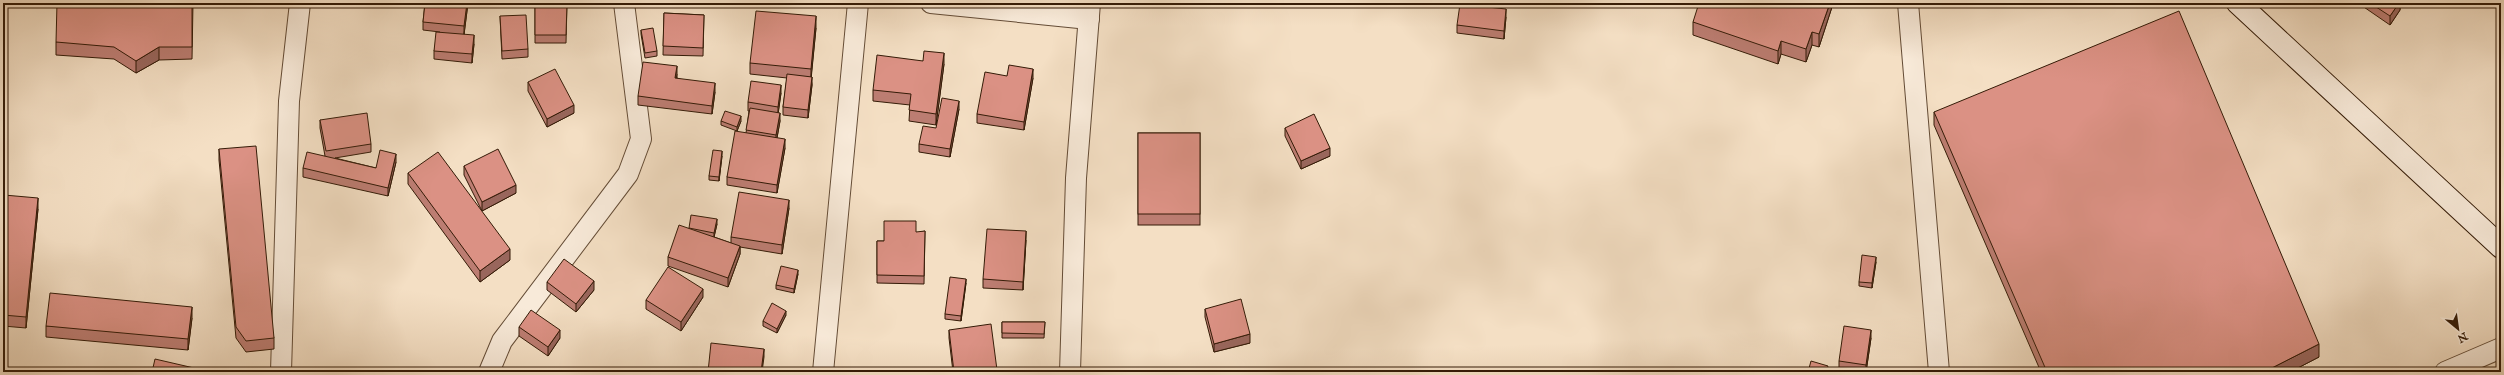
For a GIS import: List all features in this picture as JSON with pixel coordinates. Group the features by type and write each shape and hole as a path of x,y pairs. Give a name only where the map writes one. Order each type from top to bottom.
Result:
{"main road":[{"path":"2238,3 2501,247"}],"street":[{"path":"281,372 289,101 300,3"},
{"path":"489,372 502,341 628,174 641,139 624,3"},
{"path":"823,372 858,3"},
{"path":"931,3 1089,11 1076,178 1070,372"},
{"path":"1908,3 1939,372"},
{"path":"2445,372 2501,348"}],"building":[{"path":"57,3 192,3 192,47 159,47 136,61 114,47 56,42"},
{"path":"425,3 467,3 464,26 423,22"},
{"path":"535,3 567,3 566,35 535,35"},
{"path":"1699,3 1830,3 1819,34 1812,32 1806,49 1781,41 1778,51 1693,22"},
{"path":"2370,3 2399,3 2390,16"},
{"path":"1460,4 1506,9 1504,31 1457,25"},
{"path":"756,11 816,16 811,69 750,63"},
{"path":"2179,11 2319,344 2264,372 2047,372 1934,112"},
{"path":"664,13 704,15 703,48 663,46"},
{"path":"526,15 528,49 502,51 500,16"},
{"path":"653,28 657,51 645,53 641,30"},
{"path":"436,32 474,35 472,54 434,51"},
{"path":"924,51 944,53 936,114 909,110 911,94 873,90 877,55 923,61"},
{"path":"643,62 677,66 675,78 715,83 712,106 638,96"},
{"path":"1009,65 1033,69 1024,122 977,114 985,72 1007,76"},
{"path":"555,69 574,105 547,119 528,82"},
{"path":"787,74 812,77 808,110 783,107"},
{"path":"751,81 781,85 778,107 748,102"},
{"path":"942,98 959,101 950,149 919,144 923,126 936,128"},
{"path":"750,108 780,113 776,135 746,130"},
{"path":"725,111 741,116 737,127 721,121"},
{"path":"367,113 371,144 326,151 320,120"},
{"path":"1314,114 1330,148 1301,161 1285,128"},
{"path":"735,131 785,139 777,185 727,177"},
{"path":"1138,133 1200,133 1200,214 1138,214"},
{"path":"256,146 274,338 246,341 236,327 219,149"},
{"path":"498,149 516,185 482,202 464,166"},
{"path":"380,150 396,154 388,188 303,168 307,152 376,168"},
{"path":"713,150 722,151 719,177 709,176"},
{"path":"438,152 510,249 480,271 408,173"},
{"path":"739,192 789,200 782,245 731,237"},
{"path":"4,195 38,198 26,317 3,315"},
{"path":"691,215 717,219 714,233 689,228"},
{"path":"884,221 916,221 916,232 925,231 924,276 877,275 877,241 884,241"},
{"path":"679,225 740,246 728,278 668,257"},
{"path":"987,229 1026,231 1023,282 983,279"},
{"path":"1862,255 1876,257 1872,283 1859,282"},
{"path":"564,259 594,281 576,304 547,282"},
{"path":"781,266 798,270 794,289 776,285"},
{"path":"668,267 703,289 681,322 646,300"},
{"path":"950,277 966,279 961,316 945,314"},
{"path":"50,293 192,307 188,339 46,326"},
{"path":"1241,299 1250,334 1214,344 1205,309"},
{"path":"772,303 786,311 777,329 763,321"},
{"path":"531,310 560,330 548,347 519,327"},
{"path":"1002,322 1045,322 1044,334 1002,333"},
{"path":"991,324 997,370 983,372 954,372 949,330"},
{"path":"1844,326 1871,330 1866,365 1839,361"},
{"path":"711,343 764,349 761,372 708,372"},
{"path":"155,359 194,368 193,372 152,372"},
{"path":"1811,361 1828,366 1826,372 1808,372"},
{"path":"950,369 950,372 938,372 938,370"}]}
